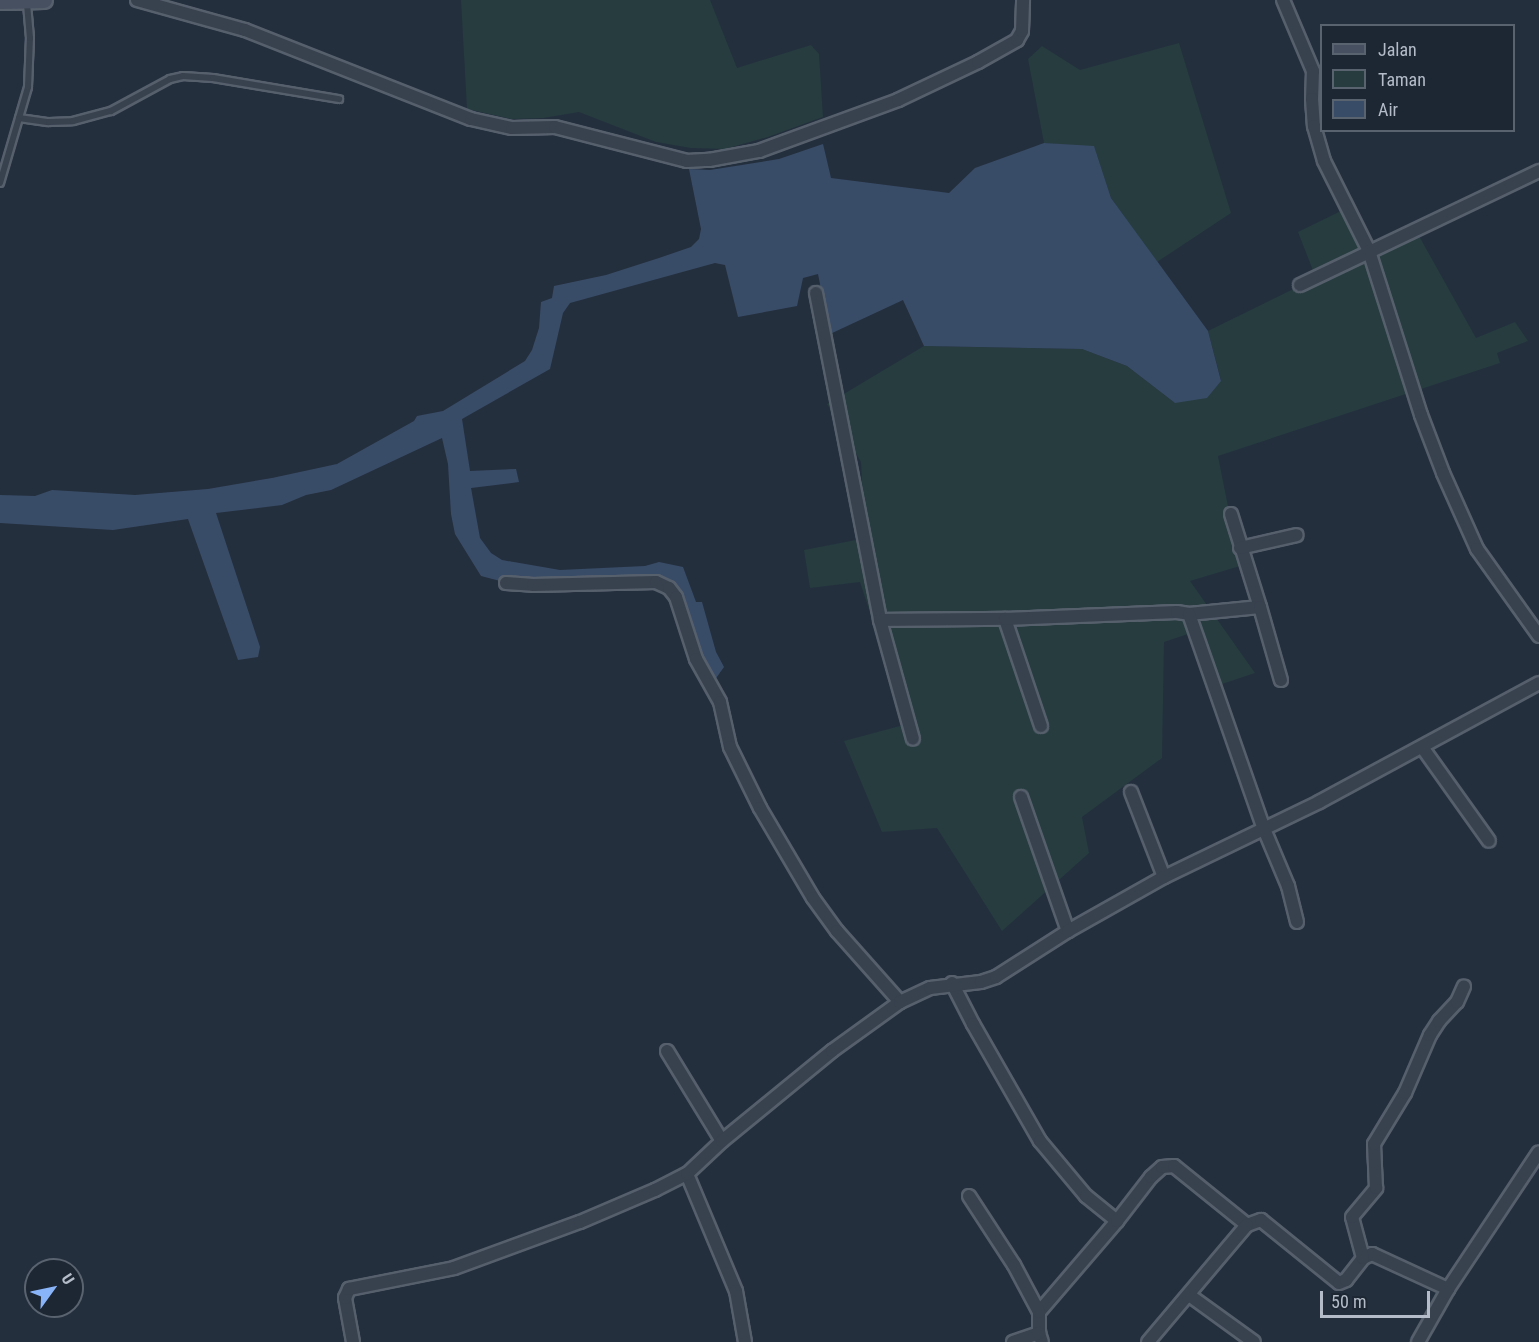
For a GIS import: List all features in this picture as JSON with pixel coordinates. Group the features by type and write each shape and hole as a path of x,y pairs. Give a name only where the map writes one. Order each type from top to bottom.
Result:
{"street":[{"path":"137,0 245,30 471,119 512,128 555,127 687,161 709,160 759,151 898,100 968,67 1017,40 1022,31 1023,0"},
{"path":"1283,0 1313,71 1311,99 1314,126 1324,161 1369,251 1421,415 1464,523 1497,579 1539,636"},
{"path":"0,1 35,1"},
{"path":"1299,285 1539,171"},
{"path":"816,293 880,620 913,739"},
{"path":"1231,514 1239,548 1260,607 1281,680"},
{"path":"1239,548 1297,536"},
{"path":"506,583 533,585 656,582 669,588 676,597 696,659 720,702 730,747 760,808 813,898 837,931 900,1002"},
{"path":"880,620 1005,619 1177,612 1190,614 1260,607"},
{"path":"1190,614 1264,829 1288,886 1297,922"},
{"path":"1005,619 1041,726"},
{"path":"353,1342 345,1298 350,1289 454,1268 580,1222 687,1174 722,1141 832,1051 900,1002 930,988 952,983 981,982 996,977 1068,931 1164,877 1264,829 1539,683"},
{"path":"1422,747 1489,841"},
{"path":"1131,792 1164,877"},
{"path":"1021,797 1068,931"},
{"path":"952,983 1040,1141 1086,1196 1117,1221"},
{"path":"1364,1258 1352,1217 1376,1188 1374,1144 1405,1093 1430,1035 1439,1021 1457,1002 1464,986"},
{"path":"667,1051 722,1141"},
{"path":"1418,1342 1448,1289 1539,1154"},
{"path":"1039,1312 1117,1221 1151,1177 1167,1165 1174,1166 1247,1226"},
{"path":"687,1174 736,1291 745,1342"},
{"path":"969,1196 1014,1265 1039,1312 1040,1337 1013,1342"},
{"path":"1148,1342 1247,1226 1261,1220 1339,1283 1346,1280 1364,1258 1372,1254 1448,1289"},
{"path":"1189,1294 1254,1342"}],"lane":[{"path":"0,183 28,87 30,38 35,1"},
{"path":"19,118 49,122 73,121 111,111 170,79 183,76 213,78 339,99"}],"green space":[{"path":"461,0 710,0 737,68 811,45 819,54 823,117 768,137 725,149 691,148 656,142 579,112 543,118 511,119 467,109"},
{"path":"1179,43 1231,213 1157,262 1111,198 1094,147 1044,143 1028,59 1042,46 1080,70"},
{"path":"1349,207 1366,248 1414,227 1476,338 1515,322 1528,341 1497,353 1500,363 1218,456 1240,566 1190,581 1255,673 1213,687 1191,633 1164,642 1162,758 1082,817 1089,853 1002,931 937,828 882,832 844,741 911,723 879,640 860,582 810,588 804,550 861,539 855,500 863,500 861,462 827,404 924,346 1082,349 1127,366 1175,403 1221,380 1208,331 1316,278 1298,232"}],"water":[{"path":"1044,143 1094,146 1111,198 1208,331 1221,381 1207,398 1175,403 1127,366 1082,349 924,346 903,300 830,334 818,274 803,278 797,306 738,317 725,265 715,263 570,303 563,313 550,369 462,419 470,471 516,469 519,482 471,488 480,538 491,553 502,560 560,570 645,566 659,562 683,567 696,602 702,602 716,652 724,667 714,681 705,671 671,583 504,582 481,576 455,534 451,514 448,464 442,438 331,490 306,495 282,505 216,513 260,647 258,657 238,660 188,519 113,530 0,523 0,495 35,496 52,490 135,495 208,489 272,478 337,464 414,421 417,416 443,411 525,361 532,350 539,328 541,302 552,298 554,286 606,275 691,247 699,239 701,229 689,169 710,170 779,159 823,144 831,178 949,193 975,168"}]}
